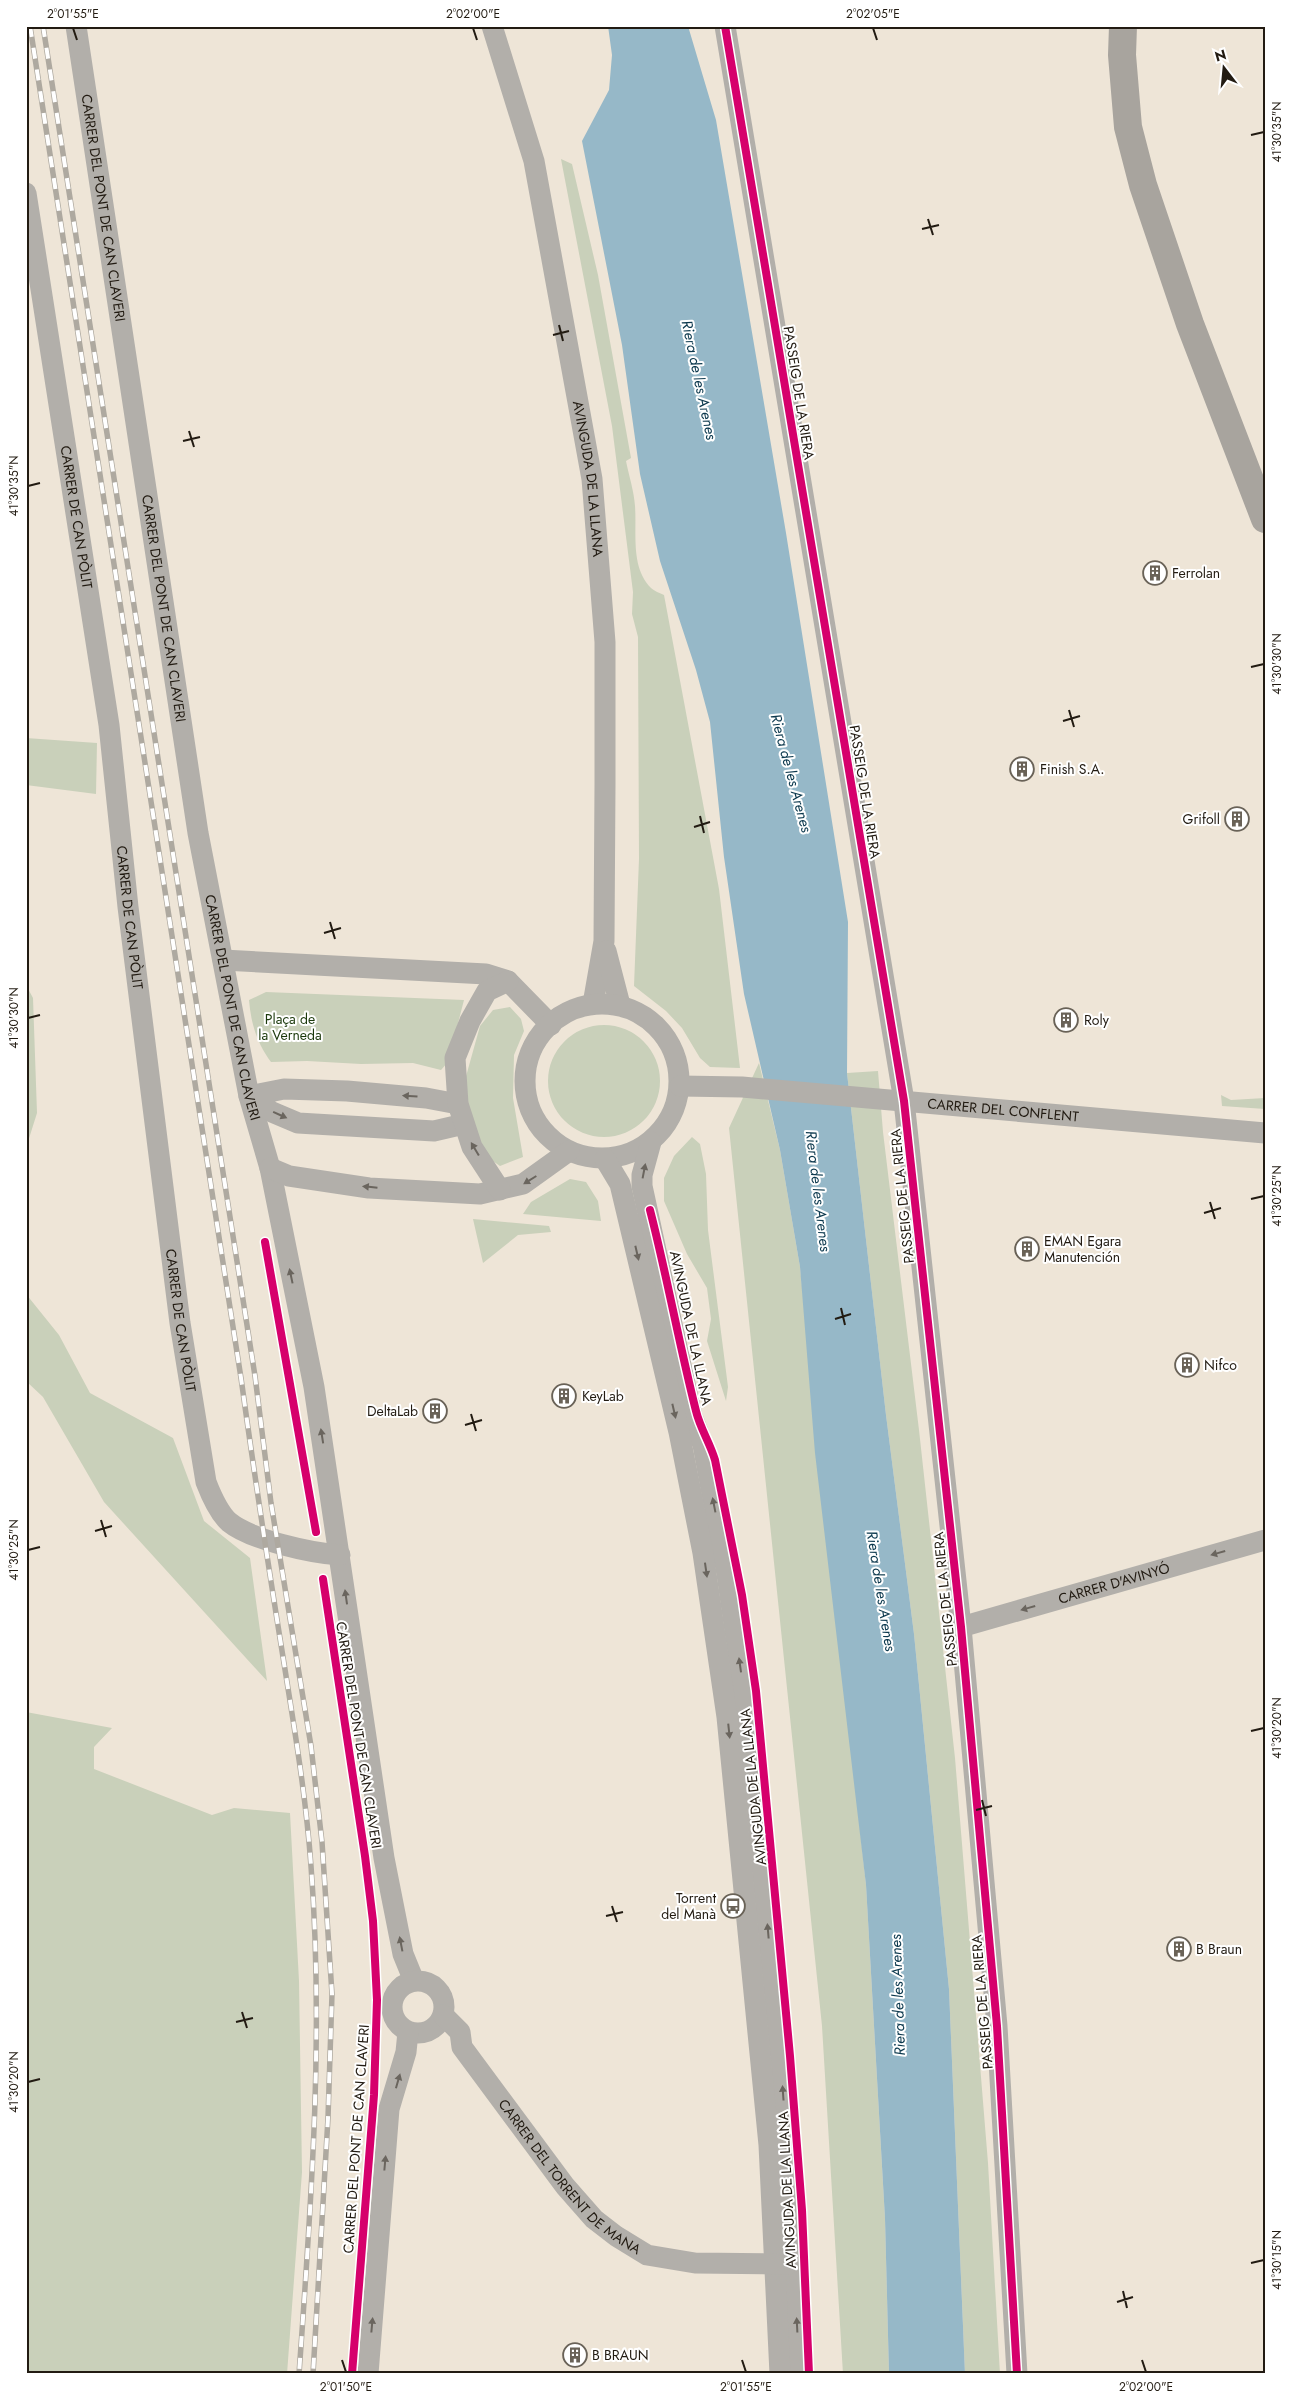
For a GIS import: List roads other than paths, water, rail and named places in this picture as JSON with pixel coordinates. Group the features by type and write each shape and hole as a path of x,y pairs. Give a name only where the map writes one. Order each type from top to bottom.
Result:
{"main road":[{"path":"1123,26 1122,55 1128,127 1141,177 1170,266 1265,519"}],"street":[{"name":"CARRER DEL PONT DE CAN CLAVERI","path":"76,26 198,833 250,1096 270,1168 314,1386 384,1858 403,1954 414,1982"},
{"name":"AVINGUDA DE LA LLANA","path":"492,26 534,161 592,479 605,642 604,941 593,1004"},
{"name":"PASSEIG DE LA RIERA","path":"725,26 904,1101 961,1627 998,2040 1017,2374"},
{"name":"CARRER DE CAN PÒLIT","path":"26,193 109,725 127,898 180,1323 206,1482 213,1499 228,1521 241,1529 255,1536 320,1554 340,1555"},
{"name":"AVINGUDA DE LA LLANA","path":"604,941 609,968 620,1005"},
{"path":"223,960 486,974 508,981 550,1025"},
{"path":"500,1190 472,1147 461,1114 455,1058 470,1021 487,991 508,981"},
{"path":"593,1004 620,1005 645,1016 665,1034 677,1059 680,1086 669,1121 651,1142 631,1153 605,1159 584,1156 559,1146 539,1127 530,1110 525,1084 526,1068 535,1042 562,1015 581,1006 593,1004"},
{"name":"CARRER DEL CONFLENT","path":"680,1086 742,1087 1265,1133"},
{"path":"250,1096 284,1089 426,1098 461,1114"},
{"path":"250,1096 272,1112 298,1123 434,1131 461,1114"},
{"name":"AVINGUDA DE LA LLANA","path":"651,1142 642,1175 642,1186 692,1416 703,1445 728,1574 748,1723 782,2080 785,2265 780,2374"},
{"path":"270,1168 289,1176 369,1188 480,1194 523,1184 569,1151"},
{"name":"AVINGUDA DE LA LLANA","path":"605,1159 620,1184 679,1432 703,1553 727,1717 769,2145 799,2374"},
{"name":"CARRER D'AVINYÓ","path":"961,1627 1265,1540"},
{"path":"368,2374 389,2109 406,2052 419,2031 436,2027 443,2015 444,2001 437,1988 424,1981 400,1987 394,1996 391,2006 393,2018 399,2026 419,2031 450,2045 462,2047"},
{"name":"CARRER DEL TORRENT DE MANA","path":"443,2015 460,2032 462,2047 565,2186 594,2219 616,2236 648,2255 694,2263 785,2265"}],"water":[{"name":"Riera de les Arenes","path":"608,26 688,26 716,120 786,533 848,922 847,1073 886,1415 914,1634 949,1989 965,2374 889,2374 885,2219 866,1885 815,1453 800,1267 780,1150 744,994 724,857 710,722 696,670 660,561 640,474 622,345 582,141 609,90 612,55"}],"railway":[{"path":"30,26 241,1378 306,1814 315,1930 316,2057 308,2247 299,2374"},
{"path":"43,26 255,1376 271,1503 311,1746 322,1842 332,1994 328,2118 313,2374"}],"place":[{"name":"Ferrolan","path":"1155,573"},
{"name":"Finish S.A.","path":"1022,769"},
{"name":"Grifoll","path":"1237,819"},
{"name":"Roly","path":"1066,1020"},
{"name":"EMAN Egara Manutención","path":"1027,1249"},
{"name":"Nifco","path":"1187,1365"},
{"name":"KeyLab","path":"564,1396"},
{"name":"DeltaLab","path":"435,1411"},
{"name":"Torrent del Manà","path":"733,1906"},
{"name":"B Braun","path":"1179,1949"},
{"name":"B BRAUN","path":"575,2355"}],"park label":[{"name":"Plaça de la Verneda","path":"290,1028"}]}
